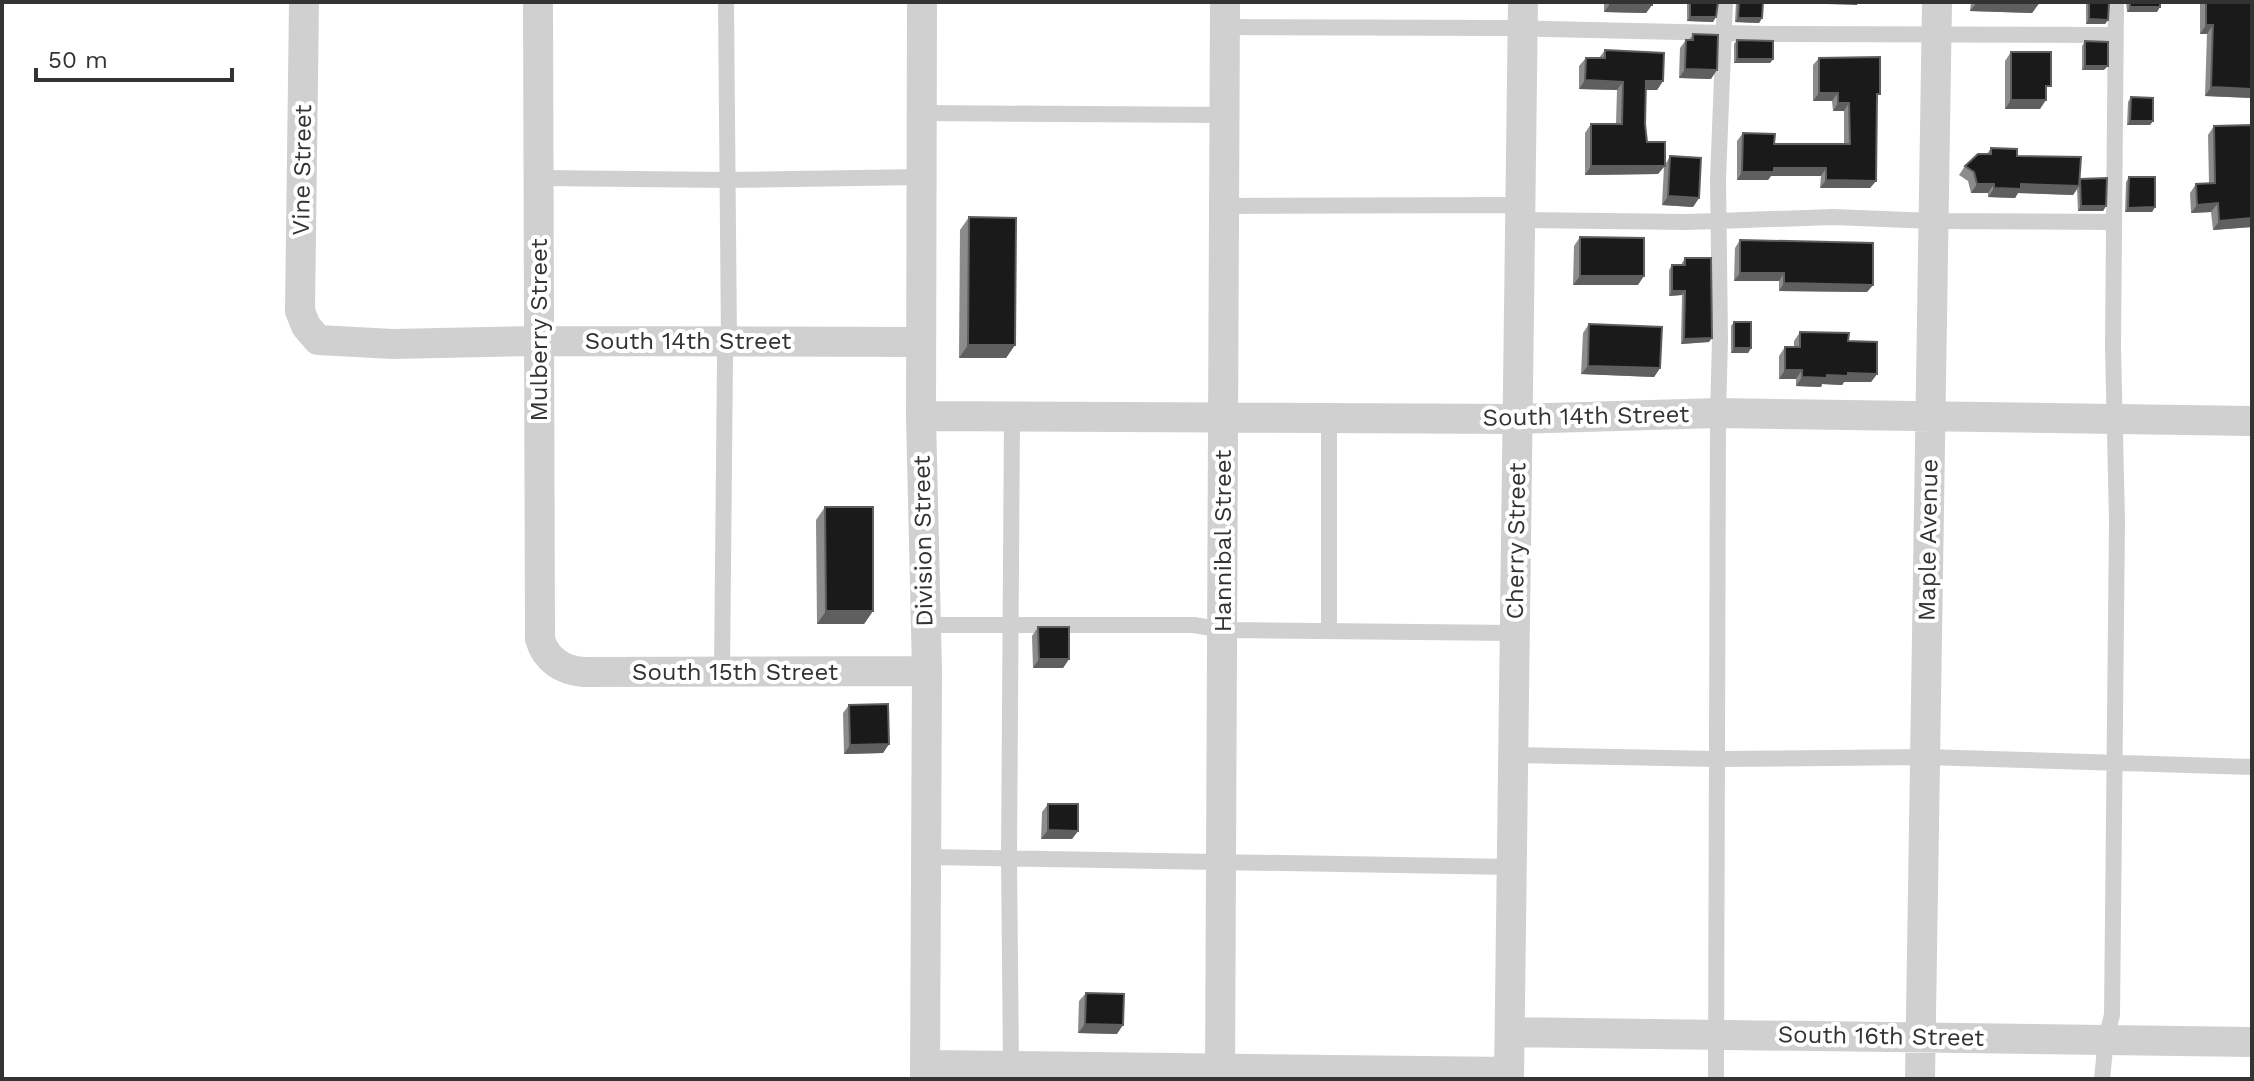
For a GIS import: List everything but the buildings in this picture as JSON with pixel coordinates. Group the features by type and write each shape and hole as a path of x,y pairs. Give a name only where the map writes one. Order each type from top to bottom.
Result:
{"street":[{"name":"Vine Street","path":"304,2 300,311 312,336"},
{"name":"Mulberry Street","path":"538,2 540,639 549,656"},
{"name":"Division Street","path":"922,2 921,416 927,671 926,1072"},
{"name":"Maple Avenue","path":"1920,1079 1937,2"},
{"name":"Hannibal Street","path":"1220,1073 1225,15"},
{"name":"Cherry Street","path":"1509,1076 1523,16"},
{"name":"South 14th Street","path":"312,336 327,342 393,344 538,341 921,342"},
{"name":"South 14th Street","path":"921,416 1518,419 1718,413 2252,421"},
{"name":"South 15th Street","path":"549,656 570,671 583,672 927,671"},
{"name":"South 16th Street","path":"1510,1032 2252,1042"},
{"path":"926,1072 1011,1066 1220,1073 1509,1076"}],"lane":[{"path":"722,672 725,357 729,342 726,2"},
{"path":"1716,1079 1719,222 1725,2"},
{"path":"2102,1079 2112,1015 2117,521 2114,222 2116,2"},
{"path":"1225,15 1523,16 1724,33 2116,35"},
{"path":"921,113 1225,115"},
{"path":"539,178 727,180 921,177"},
{"path":"1224,206 1520,213 1719,222 1833,217 2114,222"},
{"path":"1011,1066 1009,625 1012,417"},
{"path":"1329,419 1329,631"},
{"path":"925,625 1194,625 1223,630 1515,633"},
{"path":"1513,755 1718,759 1925,757 2252,767"},
{"path":"926,857 1512,867"}]}
